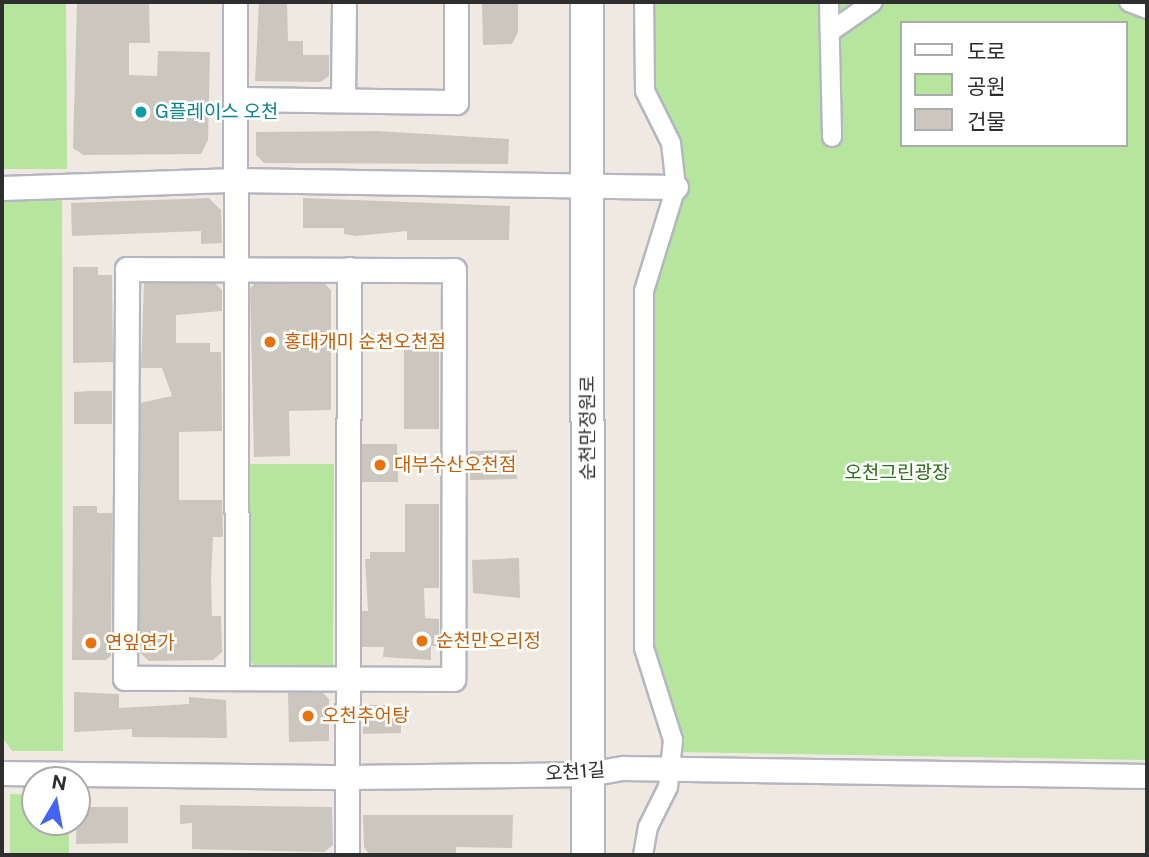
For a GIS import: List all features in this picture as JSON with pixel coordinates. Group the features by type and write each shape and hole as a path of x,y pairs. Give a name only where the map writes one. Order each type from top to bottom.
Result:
{"main road":[{"name":"순천만정원로","path":"587,2 589,855"}],"street":[{"path":"234,2 237,678"},
{"path":"343,100 344,2"},
{"path":"235,99 456,102 456,2"},
{"path":"643,855 648,827 672,769 669,721 650,676 644,648 643,320 646,277 676,187 671,143 645,90 644,2"},
{"path":"829,2 832,137"},
{"path":"830,32 873,2"},
{"path":"1129,2 1147,9"},
{"path":"2,188 235,180 588,188 676,187"},
{"path":"127,269 349,270 454,270 453,679 125,678 127,269"},
{"path":"347,855 349,270"},
{"name":"오천1길","path":"2,773 348,777 588,774 623,768 1147,776"}],"green space":[{"path":"2,2 66,2 67,169 2,169"},
{"name":"오천그린광장","path":"648,2 1147,2 1147,760 678,752 650,663 647,299 678,208 651,86"},
{"path":"2,198 62,199 63,751 12,751 2,737"},
{"path":"249,464 334,464 333,672 261,671 247,659"},
{"path":"10,794 21,794 21,836 69,836 69,855 10,855"}],"building":[{"name":"G플레이스 오천","path":"77,2 149,2 150,43 129,43 129,75 157,76 158,51 210,52 208,140 201,154 83,155 73,148"},
{"path":"259,2 287,2 288,41 303,41 303,55 329,55 329,76 320,82 255,81"},
{"path":"482,2 518,2 518,32 512,44 483,45"},
{"path":"377,131 509,139 508,164 264,163 256,155 256,132"},
{"path":"209,198 221,210 222,243 201,244 201,231 72,236 71,203"},
{"path":"303,198 510,206 509,240 407,240 407,231 356,236 344,234 344,228 303,228"},
{"path":"73,267 98,267 98,275 112,275 113,362 73,363"},
{"path":"144,283 215,283 222,290 222,311 176,315 176,343 210,343 210,352 221,352 222,431 179,432 179,500 222,500 223,537 213,537 211,577 212,616 221,616 222,652 213,660 149,661 139,652 140,403 172,396 162,368 141,368"},
{"path":"255,283 325,284 331,290 331,410 289,411 290,456 254,457 250,289"},
{"path":"412,338 439,342 439,429 404,429 404,341"},
{"path":"112,391 112,424 74,424 74,392"},
{"path":"362,444 397,444 398,482 362,482"},
{"path":"517,450 517,479 470,480 470,451"},
{"path":"405,504 439,504 439,588 424,588 425,618 439,619 439,646 431,646 431,660 383,657 384,647 362,647 362,611 368,611 365,559 370,559 370,552 405,552"},
{"path":"73,506 97,506 97,513 112,513 111,656 106,660 72,660"},
{"path":"519,558 520,598 473,593 472,560"},
{"path":"74,692 119,694 119,708 189,704 189,697 226,700 227,738 132,737 132,729 74,732"},
{"path":"288,693 323,693 329,699 329,741 289,742"},
{"path":"362,705 401,705 401,733 363,734"},
{"path":"180,805 332,807 333,845 324,852 192,849 192,823 180,824"},
{"path":"91,807 128,807 128,843 76,844 76,836 91,836"},
{"path":"363,815 513,815 512,848 456,847 456,855 369,854 364,847"}],"place":[{"name":"G플레이스 오천","path":"141,112"},
{"name":"홍대개미 순천오천점","path":"270,342"},
{"name":"대부수산오천점","path":"380,465"},
{"name":"순천만오리정","path":"422,641"},
{"name":"연잎연가","path":"91,643"},
{"name":"오천추어탕","path":"308,716"}]}
